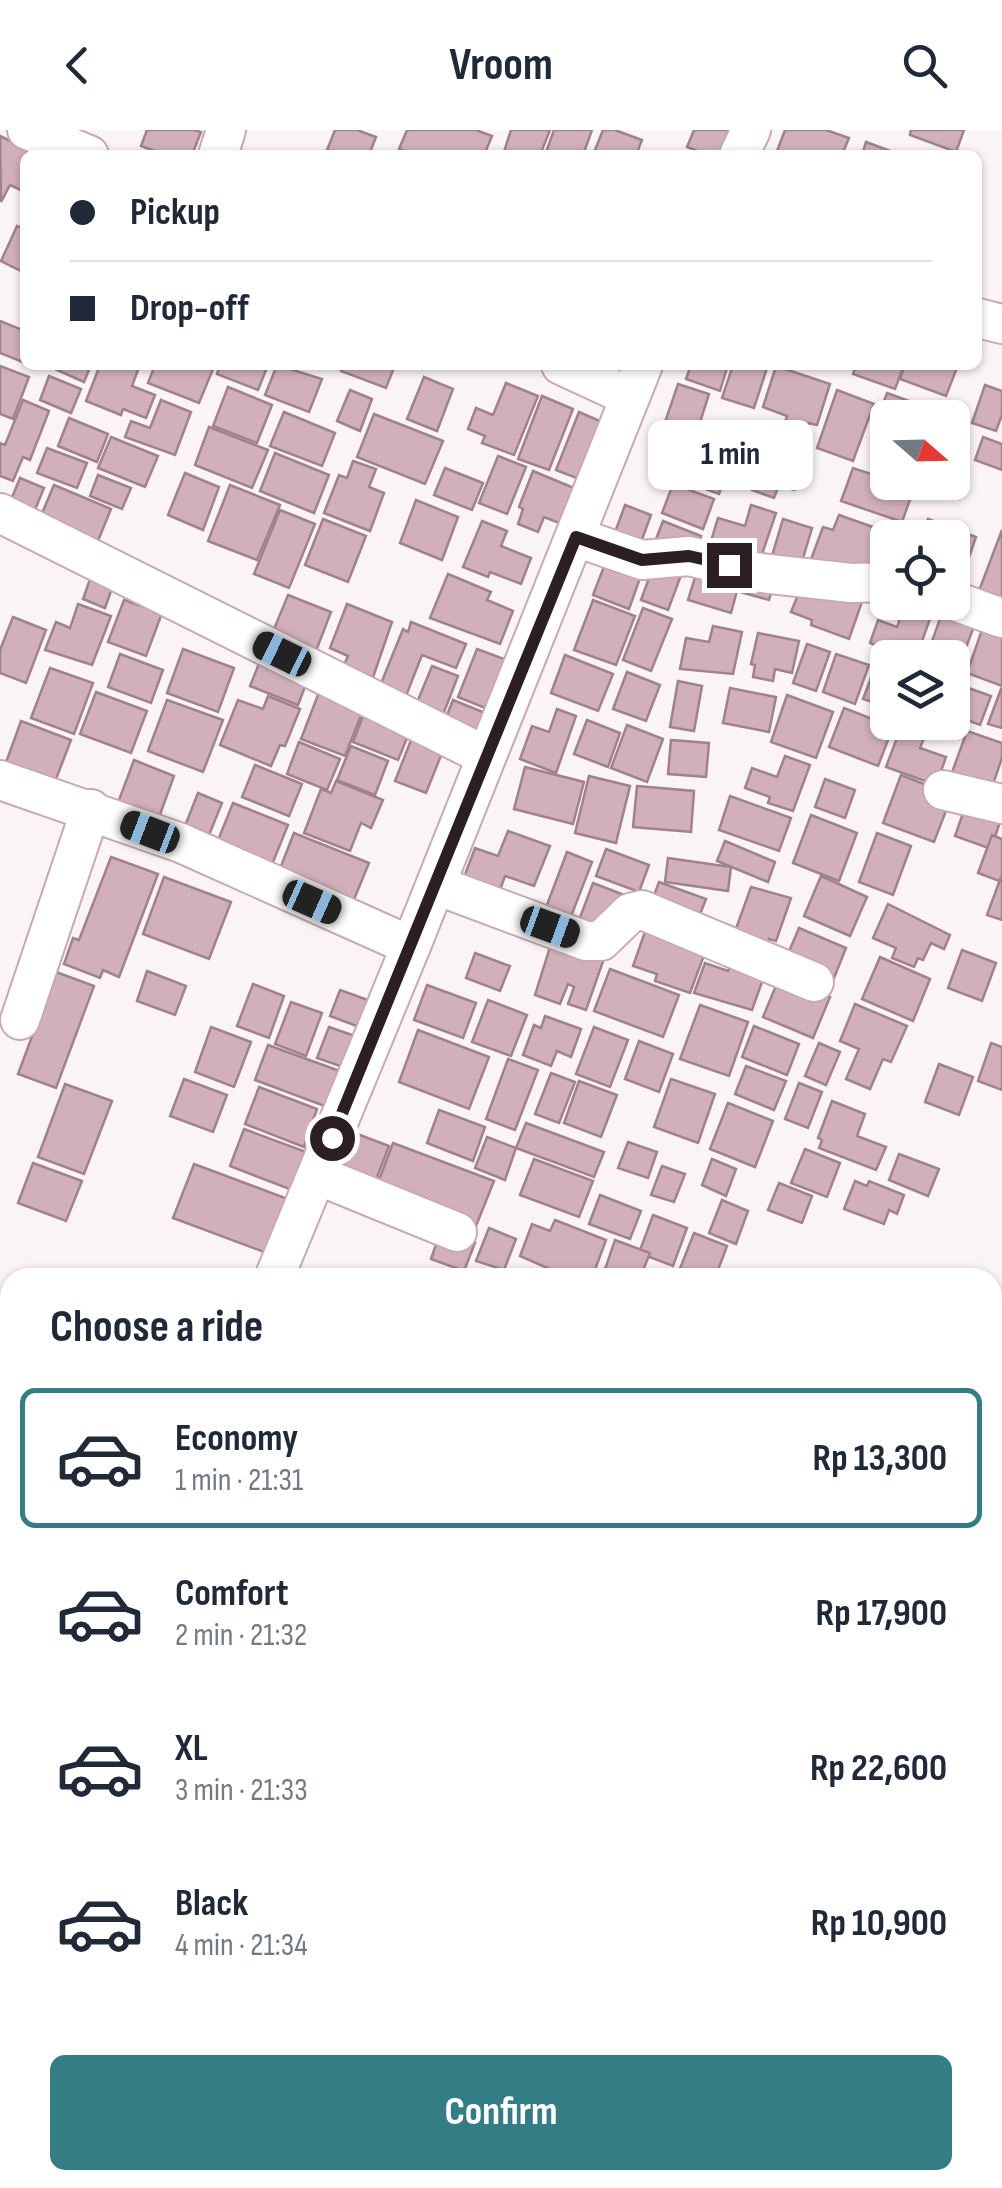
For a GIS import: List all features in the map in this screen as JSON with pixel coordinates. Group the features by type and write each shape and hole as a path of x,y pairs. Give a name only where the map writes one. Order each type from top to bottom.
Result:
{"street":[{"path":"27,130 77,150"},
{"path":"278,1268 412,946 635,380 586,370"},
{"path":"0,513 486,756"},
{"path":"576,537 642,560 689,556 753,572 870,582"},
{"path":"970,606 1002,618"},
{"path":"0,780 180,842 412,946"},
{"path":"944,790 1002,804"},
{"path":"20,1020 91,809"},
{"path":"436,885 586,940 601,942 630,913 642,910 814,982"},
{"path":"317,1176 457,1232"}],"building":[{"path":"147,130 201,132 194,150 152,150 141,146"},
{"path":"335,130 357,130 376,137 371,150 327,150"},
{"path":"407,130 476,130 492,136 486,150 399,149"},
{"path":"511,130 550,130 542,150 505,150"},
{"path":"554,130 592,130 585,150 547,150"},
{"path":"603,130 642,140 638,150 595,150"},
{"path":"694,130 736,133 730,150 687,147"},
{"path":"785,130 826,130 849,138 844,150 777,150"},
{"path":"911,130 964,130 957,150 910,135"},
{"path":"0,136 27,149 20,150 20,190 10,185 1,202"},
{"path":"866,142 888,150 864,150"},
{"path":"17,226 20,227 20,270 1,261"},
{"path":"0,321 20,329 20,361 0,353"},
{"path":"0,366 29,377 13,419 0,414"},
{"path":"57,370 89,370 84,382"},
{"path":"98,370 138,370 132,386 155,395 146,418 123,409 121,415 86,401"},
{"path":"153,370 213,370 199,403 148,383"},
{"path":"218,370 266,370 258,390 217,374"},
{"path":"275,370 293,370 322,379 309,412 265,395"},
{"path":"341,370 393,370 386,388"},
{"path":"689,370 726,370 720,391 686,379"},
{"path":"731,370 766,370 754,408 722,398"},
{"path":"775,370 788,370 830,384 817,425 809,423 805,436 783,429 787,416 763,407"},
{"path":"854,370 902,370 895,389 853,374"},
{"path":"903,370 956,370 946,396 900,379"},
{"path":"49,376 81,389 71,413 40,400"},
{"path":"424,377 453,389 437,431 407,419"},
{"path":"506,383 538,396 514,455 482,443 485,436 468,429 476,408 493,415"},
{"path":"678,384 709,394 696,435 664,425"},
{"path":"985,385 1002,391 1002,415 996,431 972,423"},
{"path":"228,387 272,405 257,443 213,426"},
{"path":"350,390 372,399 360,431 337,421"},
{"path":"837,390 870,402 870,415 853,461 817,448"},
{"path":"887,393 906,400 884,400"},
{"path":"542,396 573,409 549,470 518,459"},
{"path":"23,400 49,411 30,460 23,457 13,481 0,476 0,443 5,445"},
{"path":"161,400 191,412 175,455 125,437 131,421 150,428"},
{"path":"284,412 335,433 322,466 270,446"},
{"path":"579,412 602,422 579,479 556,470"},
{"path":"374,414 443,441 425,484 357,457"},
{"path":"69,418 108,434 97,462 58,446"},
{"path":"209,427 268,450 252,488 195,465"},
{"path":"672,433 708,447 710,439 736,449 719,494 657,472"},
{"path":"753,435 806,455 794,490 779,485 774,498 752,490 757,477 740,471"},
{"path":"111,437 158,456 145,487 98,468"},
{"path":"983,437 1002,444 1002,470 975,460"},
{"path":"47,448 87,463 77,488 37,473"},
{"path":"275,453 329,475 314,513 260,491"},
{"path":"498,456 526,467 507,514 479,503"},
{"path":"353,461 376,469 369,487 384,493 370,531 324,513 339,475 347,478"},
{"path":"445,468 483,483 472,510 434,495"},
{"path":"853,468 870,474 870,500 910,500 903,520 841,501"},
{"path":"533,471 581,491 567,526 544,517 538,532 518,524 523,509 519,507"},
{"path":"185,473 219,487 203,530 168,515"},
{"path":"98,475 131,488 122,509 90,496"},
{"path":"20,478 44,488 32,517 8,507"},
{"path":"673,484 714,499 703,529 662,513"},
{"path":"54,485 111,509 98,541 40,518"},
{"path":"230,485 280,505 257,560 208,541"},
{"path":"416,500 458,517 442,560 400,543"},
{"path":"625,505 651,515 637,553 611,543"},
{"path":"751,505 776,513 758,566 708,551 718,518 745,526"},
{"path":"280,510 315,524 289,588 254,574"},
{"path":"839,515 870,526 870,574 834,561 831,570 810,562 823,527 833,530"},
{"path":"323,519 366,536 348,582 305,565"},
{"path":"783,519 812,528 798,575 769,566"},
{"path":"482,521 507,531 501,546 531,558 521,584 463,567"},
{"path":"663,521 701,536 689,569 650,555"},
{"path":"1002,530 1002,614 974,604"},
{"path":"610,551 645,564 629,609 593,595"},
{"path":"702,555 776,577 769,600 737,591 731,613 688,600"},
{"path":"95,565 117,574 105,608 83,599"},
{"path":"653,567 680,578 668,610 641,600"},
{"path":"448,574 491,592 487,600 513,611 500,644 430,618"},
{"path":"825,583 864,596 849,639 811,625 812,620 791,612 799,592 820,599"},
{"path":"288,595 331,612 316,651 272,634"},
{"path":"124,600 162,613 146,656 108,642"},
{"path":"593,600 635,616 616,665 574,650"},
{"path":"78,604 111,616 92,665 45,650 56,622 70,628"},
{"path":"347,604 392,622 370,686 340,674 348,656 330,648"},
{"path":"643,608 672,619 651,671 623,660"},
{"path":"970,610 979,613 969,640 932,640 940,620 970,620"},
{"path":"13,617 46,630 26,683 0,673 0,650"},
{"path":"878,620 897,627 900,620 930,620 922,640 871,640"},
{"path":"411,622 466,644 456,668 422,655 404,701 378,691 403,629 408,632"},
{"path":"984,624 1002,630 1002,686 970,674"},
{"path":"713,626 742,632 733,674 680,669 686,638 709,642"},
{"path":"758,633 799,641 792,673 775,669 773,681 753,677 755,665 751,664"},
{"path":"807,644 830,652 816,691 793,683"},
{"path":"183,649 234,668 218,712 167,693"},
{"path":"477,649 512,662 493,711 458,697"},
{"path":"264,651 311,671 298,705 250,686"},
{"path":"120,654 163,670 151,703 108,687"},
{"path":"836,654 869,665 855,704 823,692"},
{"path":"565,655 613,674 598,711 551,693"},
{"path":"432,666 458,676 441,720 414,710"},
{"path":"50,668 93,683 74,734 31,718"},
{"path":"627,672 660,685 646,721 613,709"},
{"path":"870,680 870,701 863,699"},
{"path":"678,681 702,686 694,731 670,727"},
{"path":"323,682 367,700 345,756 301,739"},
{"path":"730,688 776,697 769,732 723,723"},
{"path":"970,688 991,696 980,725 970,721"},
{"path":"1002,690 1002,728 988,724"},
{"path":"96,692 147,711 131,753 80,734"},
{"path":"787,695 833,712 816,758 771,742"},
{"path":"268,696 300,709 285,746 280,745 271,766 220,745 238,700 263,709"},
{"path":"167,700 223,720 203,772 148,751"},
{"path":"453,700 495,717 485,742 443,725"},
{"path":"368,703 414,721 398,760 353,742"},
{"path":"844,708 870,718 870,740 888,740 878,766 829,747"},
{"path":"557,709 576,716 556,773 520,759 532,726 549,732"},
{"path":"587,720 620,733 608,767 574,754"},
{"path":"21,721 71,740 53,787 4,768"},
{"path":"417,725 448,738 426,793 395,781"},
{"path":"627,725 663,739 647,782 611,768"},
{"path":"970,732 1002,743 1002,758 990,793 950,778 964,740 970,740"},
{"path":"671,740 709,743 706,777 668,774"},
{"path":"896,740 923,740 920,748 946,757 936,785 886,767"},
{"path":"299,742 340,759 327,790 287,774"},
{"path":"351,746 388,761 375,795 337,780"},
{"path":"785,756 810,765 793,811 768,803 770,797 745,788 752,768 777,777"},
{"path":"134,760 174,776 157,823 116,808"},
{"path":"255,765 302,784 289,816 242,797"},
{"path":"525,767 584,782 573,824 514,809"},
{"path":"901,775 952,795 934,842 883,823"},
{"path":"589,776 630,786 616,843 575,833"},
{"path":"825,779 855,790 845,818 815,807"},
{"path":"336,781 383,800 371,828 361,823 350,851 304,833 321,789 331,793"},
{"path":"637,786 694,791 691,832 633,827"},
{"path":"198,793 222,803 207,840 183,831"},
{"path":"730,796 791,818 779,851 719,830"},
{"path":"968,799 1002,816 991,849 955,836"},
{"path":"233,803 288,825 269,872 214,850"},
{"path":"811,815 857,833 839,881 793,863"},
{"path":"508,831 550,846 534,886 505,876 496,901 460,888 475,848 498,856"},
{"path":"294,833 369,863 348,914 274,884"},
{"path":"877,833 911,846 893,895 859,882"},
{"path":"992,835 1002,839 1002,882 978,873"},
{"path":"725,841 775,862 768,882 717,861"},
{"path":"606,849 649,865 639,892 596,876"},
{"path":"567,852 592,862 567,927 542,918"},
{"path":"111,857 158,874 119,977 103,970 100,978 64,964 73,938 79,940"},
{"path":"668,858 731,867 728,891 665,882"},
{"path":"821,876 867,897 850,936 804,916"},
{"path":"164,877 231,902 209,959 143,934"},
{"path":"1002,877 1002,920 987,915"},
{"path":"659,882 706,899 695,927 649,909"},
{"path":"593,883 632,898 615,942 576,928"},
{"path":"751,887 791,898 776,941 769,939 765,948 733,937"},
{"path":"888,904 950,935 944,949 931,943 923,960 918,958 914,967 892,958 896,948 873,938"},
{"path":"799,928 846,948 830,988 782,968"},
{"path":"646,929 709,942 690,993 655,981 657,974 633,966"},
{"path":"555,931 607,950 586,1010 568,1004 574,987 568,984 560,1004 535,995"},
{"path":"962,950 996,963 982,1001 948,988"},
{"path":"475,953 510,966 500,991 466,978"},
{"path":"735,953 768,965 752,1010 694,993 705,963 728,971"},
{"path":"880,957 930,979 913,1021 862,999"},
{"path":"610,969 679,995 663,1037 594,1011"},
{"path":"147,971 186,986 175,1015 137,1001"},
{"path":"56,972 94,986 56,1088 18,1074"},
{"path":"780,976 830,997 813,1038 763,1017"},
{"path":"253,984 284,996 269,1038 237,1026"},
{"path":"427,985 476,1003 463,1038 414,1020"},
{"path":"340,990 379,1004 370,1031 330,1016"},
{"path":"488,1000 527,1015 511,1056 472,1042"},
{"path":"291,1002 322,1013 306,1056 275,1044"},
{"path":"855,1004 907,1026 891,1062 883,1059 870,1089 846,1079 859,1049 840,1041"},
{"path":"700,1005 748,1022 729,1076 680,1059"},
{"path":"545,1016 581,1029 571,1057 557,1051 551,1066 523,1055 534,1025 541,1028"},
{"path":"754,1026 799,1044 787,1075 742,1057"},
{"path":"211,1027 251,1042 234,1087 195,1072"},
{"path":"329,1027 355,1036 343,1067 317,1058"},
{"path":"594,1027 628,1040 610,1087 576,1074"},
{"path":"418,1030 489,1057 469,1109 399,1082"},
{"path":"639,1041 673,1054 659,1092 625,1079"},
{"path":"819,1043 840,1052 826,1085 805,1076"},
{"path":"991,1043 1002,1047 1002,1090 978,1081"},
{"path":"268,1045 348,1074 335,1110 255,1080"},
{"path":"508,1059 538,1070 515,1130 486,1119"},
{"path":"939,1064 973,1077 959,1115 925,1102"},
{"path":"746,1066 786,1081 774,1110 735,1094"},
{"path":"551,1073 575,1082 559,1123 535,1114"},
{"path":"184,1079 227,1095 213,1132 170,1116"},
{"path":"671,1079 715,1094 698,1143 654,1127"},
{"path":"579,1081 617,1095 601,1137 564,1123"},
{"path":"799,1083 822,1092 808,1128 785,1119"},
{"path":"65,1084 112,1101 84,1174 38,1157"},
{"path":"259,1087 317,1109 304,1147 245,1124"},
{"path":"832,1101 865,1114 857,1136 886,1147 876,1170 819,1148 822,1140 818,1138"},
{"path":"728,1103 773,1121 755,1167 710,1149"},
{"path":"439,1110 485,1127 473,1161 427,1143"},
{"path":"526,1123 604,1152 594,1177 516,1148"},
{"path":"244,1129 306,1152 292,1190 230,1166"},
{"path":"352,1132 389,1146 371,1193 335,1178"},
{"path":"487,1137 516,1148 505,1180 475,1168"},
{"path":"628,1142 657,1152 648,1178 618,1168"},
{"path":"393,1143 494,1181 476,1226 376,1188"},
{"path":"805,1149 840,1163 827,1197 791,1183"},
{"path":"899,1154 939,1169 928,1196 889,1180"},
{"path":"534,1159 593,1181 579,1217 520,1195"},
{"path":"712,1159 736,1169 726,1196 702,1185"},
{"path":"33,1163 82,1181 66,1221 18,1203"},
{"path":"194,1164 293,1201 272,1255 173,1218"},
{"path":"662,1166 685,1174 674,1202 651,1195"},
{"path":"855,1181 867,1186 869,1181 904,1195 897,1214 889,1210 884,1224 844,1209"},
{"path":"779,1183 812,1196 802,1223 768,1210"},
{"path":"600,1195 641,1211 630,1239 589,1224"},
{"path":"722,1200 748,1211 736,1244 709,1233"},
{"path":"653,1215 687,1228 673,1266 639,1253"},
{"path":"555,1220 606,1240 596,1268 547,1268 520,1256 532,1224 550,1231"},
{"path":"489,1228 516,1239 505,1268 476,1261"},
{"path":"441,1230 475,1243 465,1268 431,1259"},
{"path":"694,1233 727,1246 719,1268 680,1268"},
{"path":"615,1240 650,1253 644,1268 605,1268"}],"route":[{"path":"332,1138 576,537 642,560 689,556 729,565"}]}
